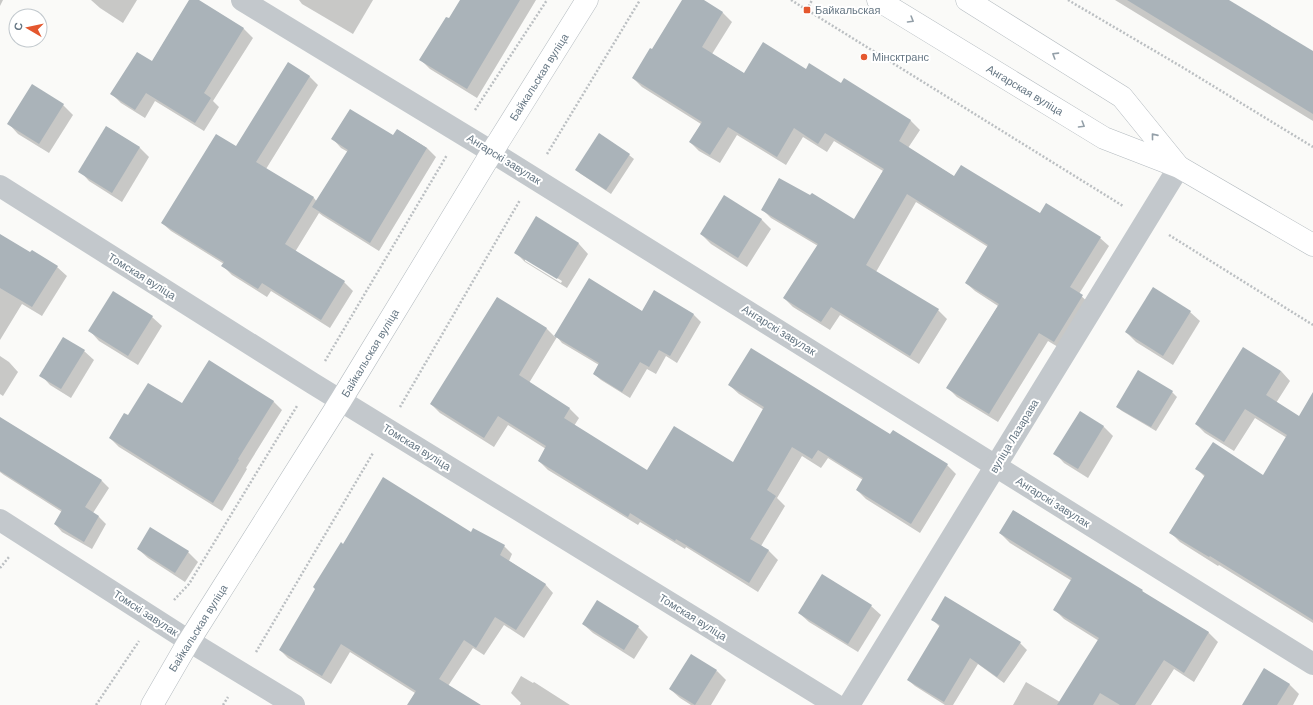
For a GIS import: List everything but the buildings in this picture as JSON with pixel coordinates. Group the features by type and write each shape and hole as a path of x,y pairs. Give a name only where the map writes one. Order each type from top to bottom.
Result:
{"main road":[{"name":"Байкальская вуліца","path":"152,705 189,641 341,400 492,152 587,0"},
{"name":"Ангарская вуліца","path":"878,0 1104,138 1179,166 1313,245"},
{"name":"Ангарская вуліца","path":"967,0 1122,97 1179,166"}],"street":[{"name":"Ангарскі завулак","path":"242,0 533,177 1313,664"},
{"name":"вуліца Лазарава","path":"849,705 1179,166"},
{"name":"Томская вуліца","path":"0,186 312,382 836,705"},
{"name":"Томскі завулак","path":"0,520 189,641 294,705"}],"path":[{"path":"96,705 155,619 189,584 312,382 460,132 547,0"},
{"path":"223,705 243,674 388,429 533,177 640,0"},
{"path":"791,0 1313,326"},
{"path":"807,10 812,0"},
{"path":"1068,0 1182,67 1313,147"}],"place":[{"name":"Байкальская","path":"807,10"},
{"name":"Мінсктранс","path":"864,57"}]}
